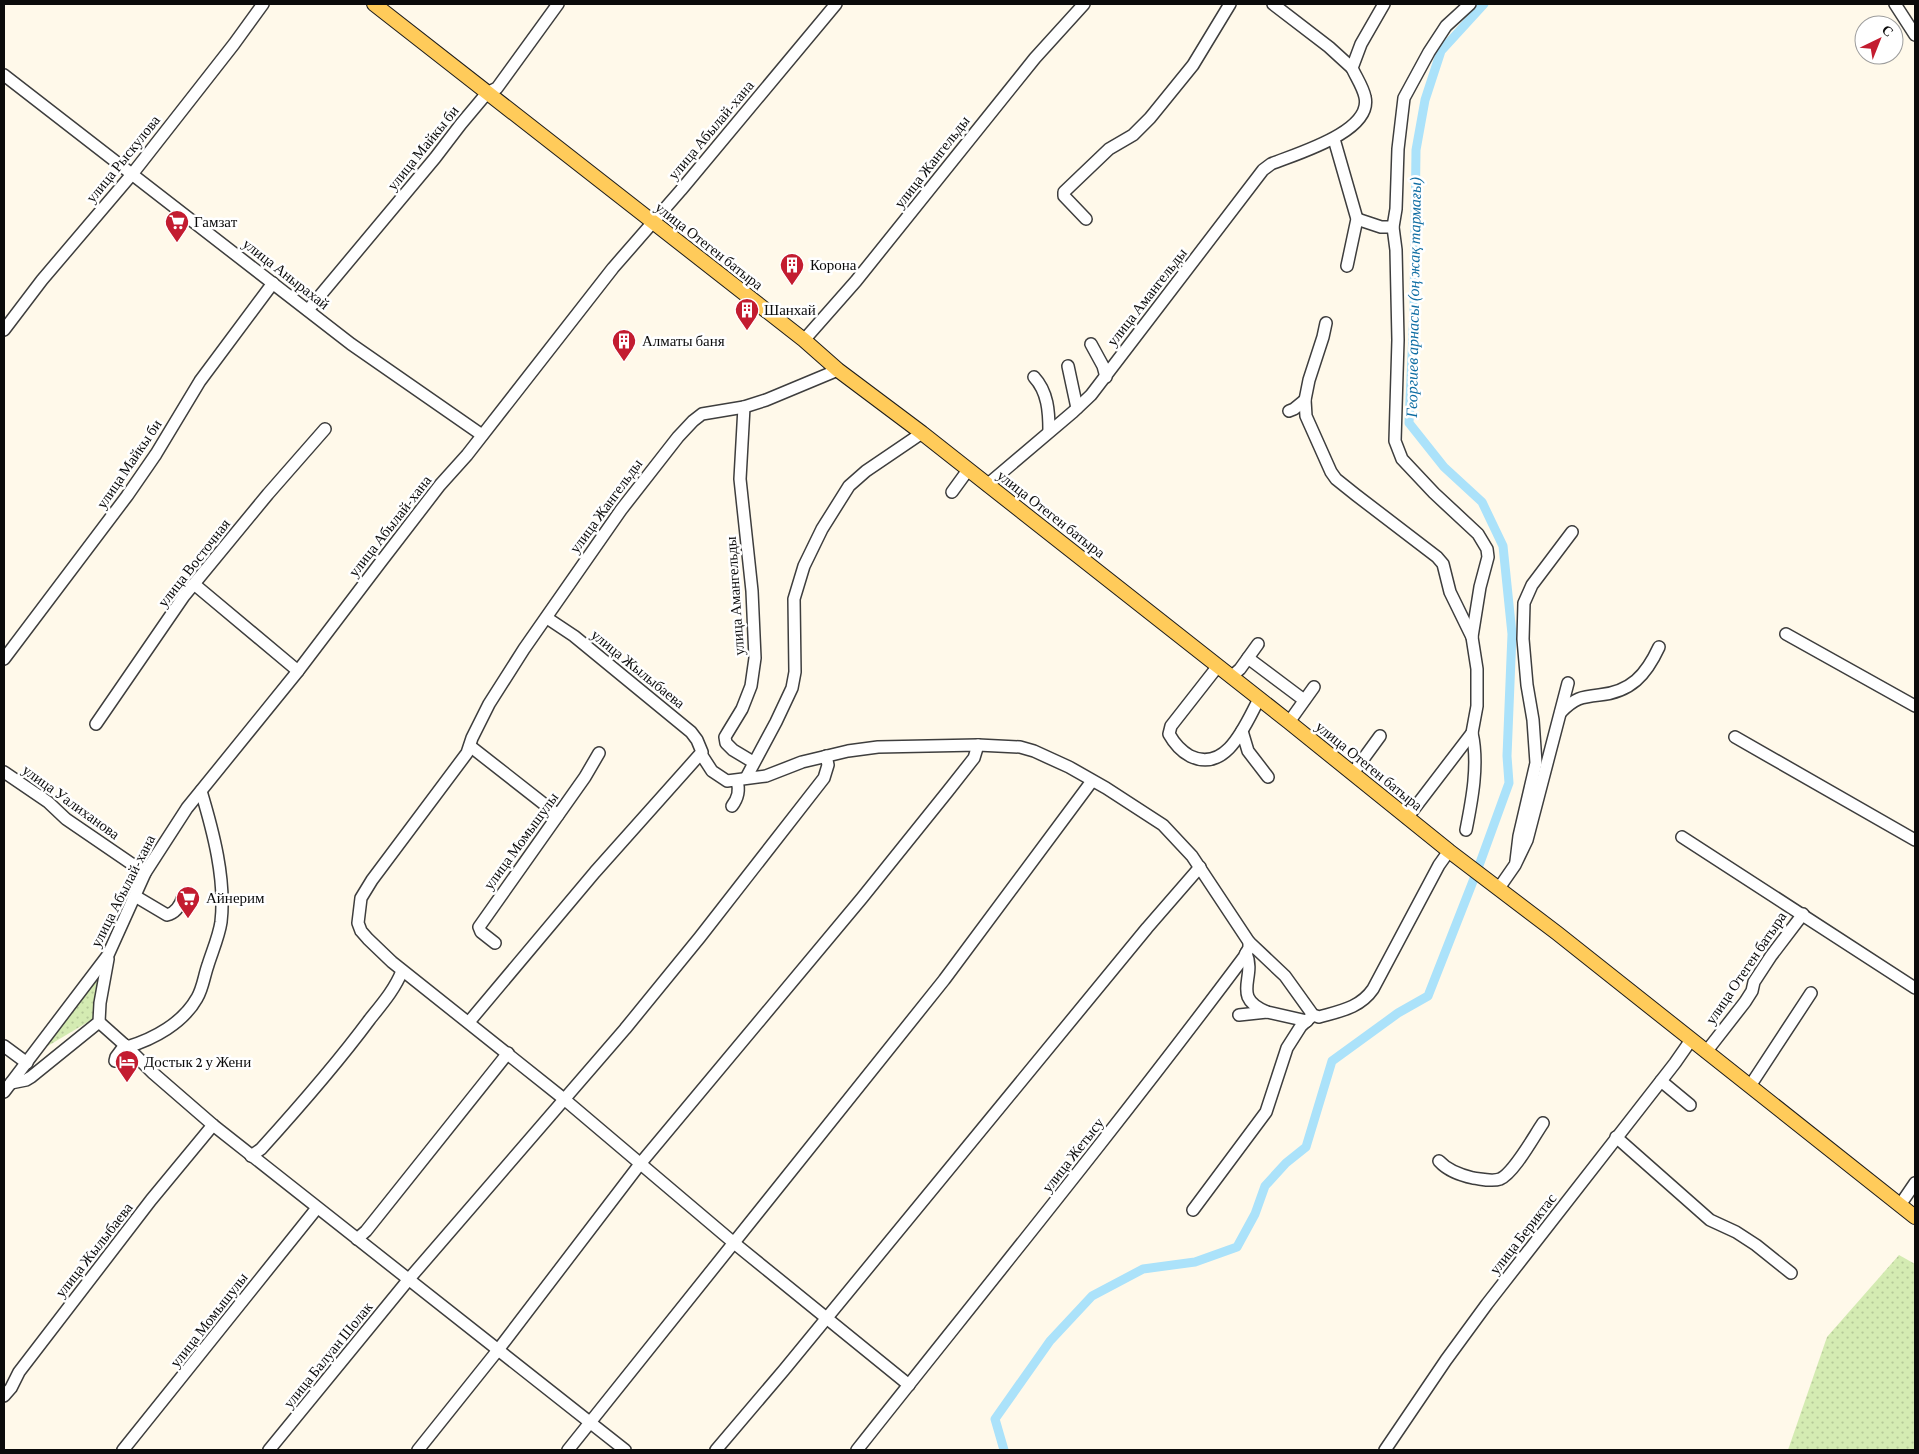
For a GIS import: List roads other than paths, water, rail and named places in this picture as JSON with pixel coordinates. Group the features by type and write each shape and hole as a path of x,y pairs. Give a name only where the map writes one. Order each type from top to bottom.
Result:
{"main road":[{"name":"улица Отеген батыра","path":"374,4 804,340 838,370 922,433 1259,698 1407,818 1499,888 1915,1217"}],"street":[{"name":"улица Рыскулова","path":"4,330 42,280 133,174 263,4"},
{"name":"улица Майкы би","path":"308,310 487,93 497,88 558,4"},
{"name":"улица Абылай-хана","path":"7,1088 108,955 145,873 171,830 298,671 380,563 482,436 612,268 652,223 834,4"},
{"name":"улица Жангельды","path":"804,340 862,274 1035,58 1084,4"},
{"path":"1086,218 1064,196 1064,192 1109,149 1133,135 1150,118 1193,64 1230,4"},
{"path":"1273,4 1330,47 1352,68 1361,44 1384,4"},
{"path":"1470,4 1446,26 1404,98 1398,149 1396,209 1393,227 1396,250 1398,340 1394,440 1402,459 1434,493 1478,534 1487,549 1488,557 1480,587 1472,637"},
{"path":"1895,4 1915,34"},
{"name":"улица Амангельды","path":"987,485 1077,408 1106,377 1263,170 1271,164 1334,139 1356,123 1365,108 1365,97 1352,68"},
{"name":"улица Анырахай","path":"4,75 351,344 482,436"},
{"path":"1334,139 1357,219 1347,266"},
{"path":"1357,219 1381,227 1393,227"},
{"name":"улица Майкы би","path":"4,659 127,496 156,454 200,381 273,283"},
{"path":"1326,323 1305,400 1306,416 1331,472 1336,479 1437,557 1443,564 1450,592 1472,637 1477,669 1478,697 1472,733 1407,818"},
{"path":"1091,344 1103,366 1106,377"},
{"path":"1068,366 1077,408"},
{"name":"улица Жангельды","path":"838,370 791,391 744,407 702,414 683,431 621,510 524,649 489,704 470,746 372,880 361,898 358,923 361,931 402,971 469,1022 564,1099 734,1242 909,1384"},
{"path":"1034,377 1042,385 1049,409 1050,431"},
{"path":"1289,411 1305,400"},
{"name":"улица Амангельды","path":"744,407 740,479 752,591 755,658 751,686 742,709 725,737 726,743 733,750 753,762"},
{"name":"улица Восточная","path":"96,724 184,596 268,494 325,429"},
{"path":"732,806 738,797 741,779 776,722 792,688 795,672 794,618 796,592 804,566 822,529 849,486 866,471 922,433"},
{"path":"952,492 968,470"},
{"path":"1516,862 1519,836 1536,763 1523,639 1524,603 1532,585 1572,532"},
{"path":"194,584 298,671"},
{"name":"улица Жылыбаева","path":"547,618 574,636 691,732 697,740 701,758 718,777 727,781 741,779"},
{"path":"1786,634 1915,706"},
{"path":"1231,676 1258,644"},
{"path":"1561,712 1577,698 1612,692 1643,676 1659,647"},
{"path":"1248,658 1304,700"},
{"path":"1218,666 1171,726 1169,734 1174,743 1186,753 1199,760 1213,758 1228,750 1242,731 1259,698"},
{"path":"1499,888 1516,862 1527,840 1568,683"},
{"path":"1289,722 1314,687"},
{"path":"1242,731 1248,751 1268,776"},
{"path":"1466,830 1473,780 1475,746 1472,733"},
{"path":"1353,774 1380,736"},
{"path":"1735,738 1915,840"},
{"path":"741,779 766,776 802,762 848,750 878,747 978,745 1020,747 1034,750 1052,758 1146,812 1163,825 1200,867 1248,947 1285,976 1310,1018"},
{"path":"418,1450 498,1350 640,1164 862,898 948,791 974,758 978,745"},
{"path":"470,746 558,815"},
{"name":"улица Момышулы","path":"495,943 481,932 479,927 599,753"},
{"name":"улица Балуан Шолак","path":"269,1450 409,1279 625,1029 700,937 824,778 828,765 826,756"},
{"path":"469,1022 595,872 701,758"},
{"name":"улица Уалиханова","path":"4,772 48,802 66,819 145,873"},
{"path":"568,1450 944,980 1092,781"},
{"path":"115,1061 116,1057 126,1046 142,1043 173,1025 187,1012 198,997 203,983 221,922 221,882 213,831 201,791"},
{"path":"1682,837 1803,914"},
{"path":"1239,1015 1267,1012 1310,1018 1360,1004 1367,998 1439,864 1449,851"},
{"path":"716,1450 827,1318 1146,928 1200,867"},
{"path":"135,896 167,915 173,914 178,909 184,897"},
{"name":"улица Отеген батыра","path":"1706,1052 1745,1002 1752,991 1754,982 1771,956 1803,914 1915,988"},
{"path":"1248,947 1250,960 1246,995 1252,1004 1267,1012"},
{"name":"улица Жетысу","path":"857,1450 1070,1184 1194,1024 1248,947"},
{"path":"7,1088 31,1077 99,1022 100,1003 108,955"},
{"path":"251,1156 261,1149 343,1055 388,996 399,980 402,971"},
{"path":"1750,1086 1811,993"},
{"path":"1193,1210 1266,1112 1287,1048 1294,1036 1310,1018"},
{"path":"99,1022 153,1073 251,1156 625,1450"},
{"name":"улица Бериктас","path":"1385,1450 1446,1360 1487,1304 1691,1040"},
{"path":"4,1046 27,1063"},
{"path":"357,1239 366,1231 508,1054"},
{"path":"1660,1081 1690,1105"},
{"path":"1439,1160 1445,1168 1463,1176 1491,1181 1501,1178 1515,1165 1543,1122"},
{"name":"улица Жылыбаева","path":"4,1396 11,1388 18,1372 151,1200 213,1125"},
{"path":"1616,1137 1710,1220 1736,1232 1756,1245 1791,1273"},
{"path":"1900,1205 1915,1183"},
{"name":"улица Момышулы","path":"123,1450 317,1208"}],"waterway":[{"name":"Георгиев арнасы (оң жақ тармағы)","path":"1004,1450 995,1419 1050,1341 1092,1296 1143,1269 1195,1262 1237,1247 1255,1214 1265,1186 1286,1163 1306,1147 1332,1061 1398,1013 1428,996 1509,783 1507,756 1512,634 1503,546 1482,502 1444,467 1409,423 1414,310 1416,150 1425,100 1441,51 1484,4"}],"place":[{"name":"Гамзат","path":"177,243"},
{"name":"Корона","path":"792,286"},
{"name":"Шанхай","path":"747,331"},
{"name":"Алматы баня","path":"624,362"},
{"name":"Айнерим","path":"188,919"},
{"name":"Достык 2 у Жени","path":"127,1083"}]}
